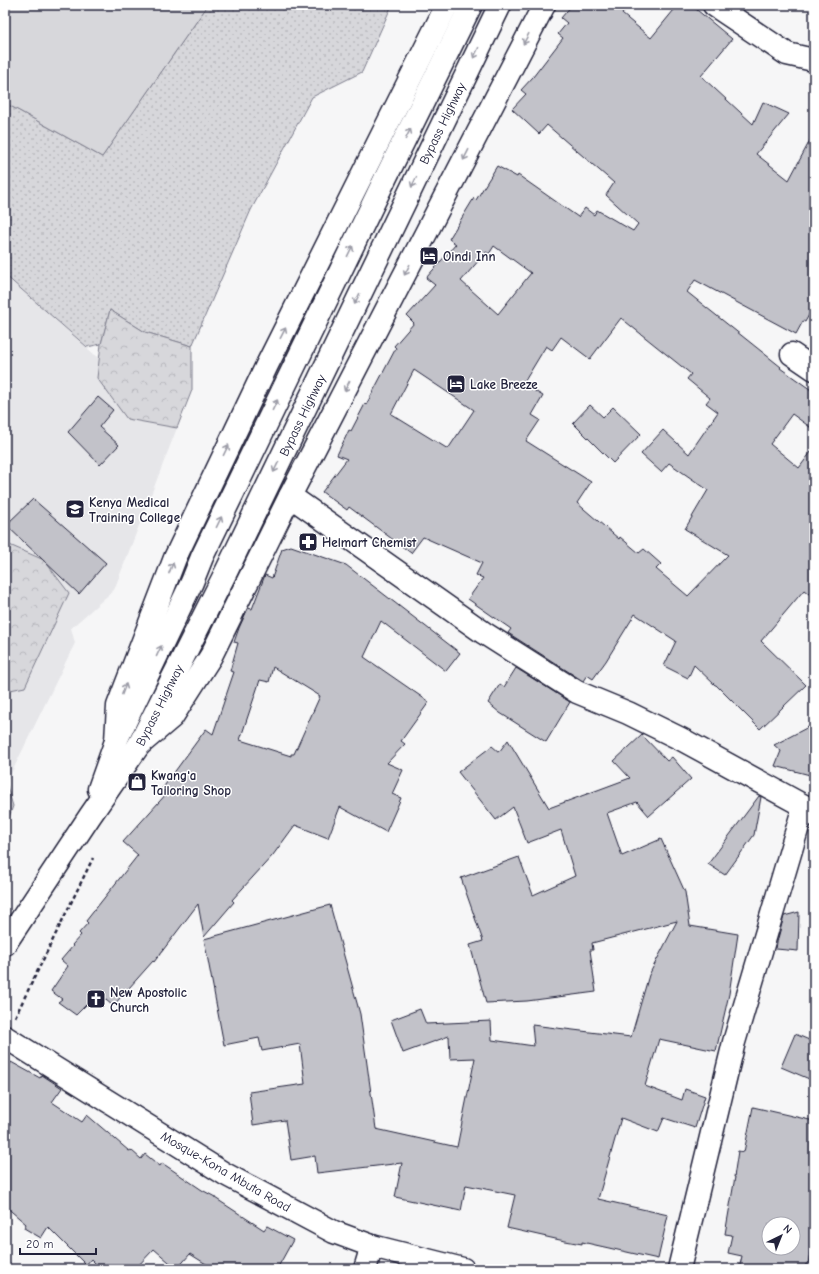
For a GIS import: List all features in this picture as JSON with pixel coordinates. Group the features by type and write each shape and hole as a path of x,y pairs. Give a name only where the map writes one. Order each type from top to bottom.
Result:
{"main road":[{"path":"116,741 118,706 175,558 264,372 447,5"},
{"name":"Bypass Highway","path":"90,816 116,741 202,558 386,177 472,5"},
{"name":"Bypass Highway","path":"5,944 139,745 227,570 500,5"},
{"path":"139,745 172,718 211,656 290,496 544,5"},
{"path":"714,5 787,54 809,60 814,57"},
{"path":"792,354 814,369"},
{"path":"290,496 484,633 577,692 628,713 682,739 809,811 734,1042 678,1269"},
{"name":"Mosque-Kona Mbuta Road","path":"5,1037 225,1174 334,1232 372,1246 463,1269"},
{"path":"365,1269 372,1246"}],"shaded area":[{"name":"Kenya Medical Training College","path":"5,275 177,428 114,590 71,628 75,643 5,786"}],"green space":[{"path":"5,5 208,5 102,157 5,103"},
{"path":"208,5 392,5 362,72 312,97 251,210 192,346 145,332 110,310 101,344 87,347 5,275 5,103 102,157"},
{"path":"110,310 145,332 192,346 192,390 177,428 127,419 97,378 101,344"},
{"path":"5,543 44,560 69,593 25,687 5,691"},
{"path":"5,780 13,806 5,829"}],"building":[{"path":"572,5 629,5 622,14 651,38 678,5 691,5 732,39 701,76 753,124 763,102 789,114 756,154 789,180 814,133 814,306 796,334 695,280 687,292 781,367 780,368 814,392 814,430 792,414 770,444 799,468 814,448 814,598 804,590 761,641 806,685 760,729 694,665 688,678 664,666 676,641 635,614 593,679 587,675 583,681 508,633 511,629 468,599 483,578 476,575 482,563 423,537 411,553 349,507 347,510 322,492 347,459 337,455 349,430 351,431 365,404 366,405 396,348 394,346 414,323 407,316 435,285 426,278 456,244 449,239 474,198 476,200 497,166 517,177 518,175 578,217 585,208 594,215 597,210 633,231 638,224 606,195 614,183 547,125 539,134 512,109 526,94 521,90 563,38 558,34 567,23 561,18","holes":["494,246 531,273 498,314 461,281 486,252 489,254","621,318 691,374 687,379 710,398 706,403 718,412 689,454 663,430 641,454 661,472 669,463 708,490 685,529 728,555 688,596 656,569 661,564 644,549 639,553 620,537 619,539 577,503 591,482 526,441 540,420 532,415 543,396 523,384 546,346 552,350 561,337 590,359","414,370 474,410 448,449 391,414"]},
{"path":"98,397 113,410 99,427 119,445 100,465 68,432"},
{"path":"590,405 603,417 613,407 641,434 613,463 573,423"},
{"path":"33,499 106,563 79,594 6,525"},
{"path":"291,546 346,565 460,653 446,671 381,621 364,657 429,702 401,741 405,744 387,763 403,770 392,794 401,798 386,832 340,807 328,838 295,825 273,855 232,900 234,902 204,937 198,904 154,962 153,961 113,1006 98,993 76,1015 58,1002 62,999 51,991 68,966 61,960 81,935 79,933 88,923 86,921 138,855 123,842 168,792 162,789 206,729 213,734 234,672 230,671 238,643 234,642 239,628 248,608 252,609 265,575 272,578 282,549","holes":["273,667 320,696 294,754 291,754 291,756 240,740 260,680 269,682"]},
{"path":"516,668 570,702 546,742 500,713 488,703 500,684 504,687"},
{"path":"814,724 814,776 775,766 781,751 774,745"},
{"path":"642,735 667,761 672,757 691,779 649,816 637,802 607,813 622,856 661,839 685,892 690,926 738,934 729,994 716,1051 659,1039 645,1086 682,1100 685,1089 705,1096 695,1128 664,1118 658,1132 621,1118 598,1199 668,1215 658,1259 582,1242 582,1244 560,1240 507,1228 515,1195 466,1185 461,1211 395,1197 402,1163 317,1173 315,1156 291,1160 285,1120 253,1125 249,1092 305,1084 300,1044 262,1051 259,1038 224,1045 204,939 330,905 360,1014 376,1129 457,1147 475,1058 450,1059 449,1036 403,1053 391,1020 420,1009 426,1024 491,1021 492,1040 534,1046 532,1025 631,1037 649,975 677,921 592,943 593,950 590,950 596,992 527,1001 486,1003 470,945 483,941 461,878 519,857 533,895 575,876 561,830 527,843 513,807 496,820 458,772 492,746 499,752 508,740 549,808 630,778 614,761"},
{"path":"759,796 761,797 754,835 725,875 708,864"},
{"path":"799,912 798,951 776,949 784,916"},
{"path":"795,1034 814,1042 814,1081 781,1067"},
{"path":"11,1062 40,1078 42,1075 62,1088 52,1102 82,1122 87,1115 129,1151 131,1150 141,1159 145,1154 160,1166 162,1163 264,1230 267,1226 293,1240 277,1269 214,1269 190,1254 177,1269 154,1249 135,1269 101,1269 91,1259 86,1265 48,1227 41,1238 24,1228 26,1224 5,1206 5,1073"},
{"path":"753,1107 814,1121 814,1178 810,1197 814,1198 814,1232 809,1264 806,1264 805,1269 739,1269 742,1256 728,1253 732,1235 725,1234 738,1151 744,1152"}],"place":[{"name":"Oindi Inn","path":"429,256"},
{"name":"Lake Breeze","path":"456,384"},
{"name":"Kenya Medical Training College","path":"75,509"},
{"name":"Helmart Chemist","path":"308,542"},
{"name":"Kwang'a Tailoring Shop","path":"137,782"},
{"name":"New Apostolic Church","path":"96,999"}]}
